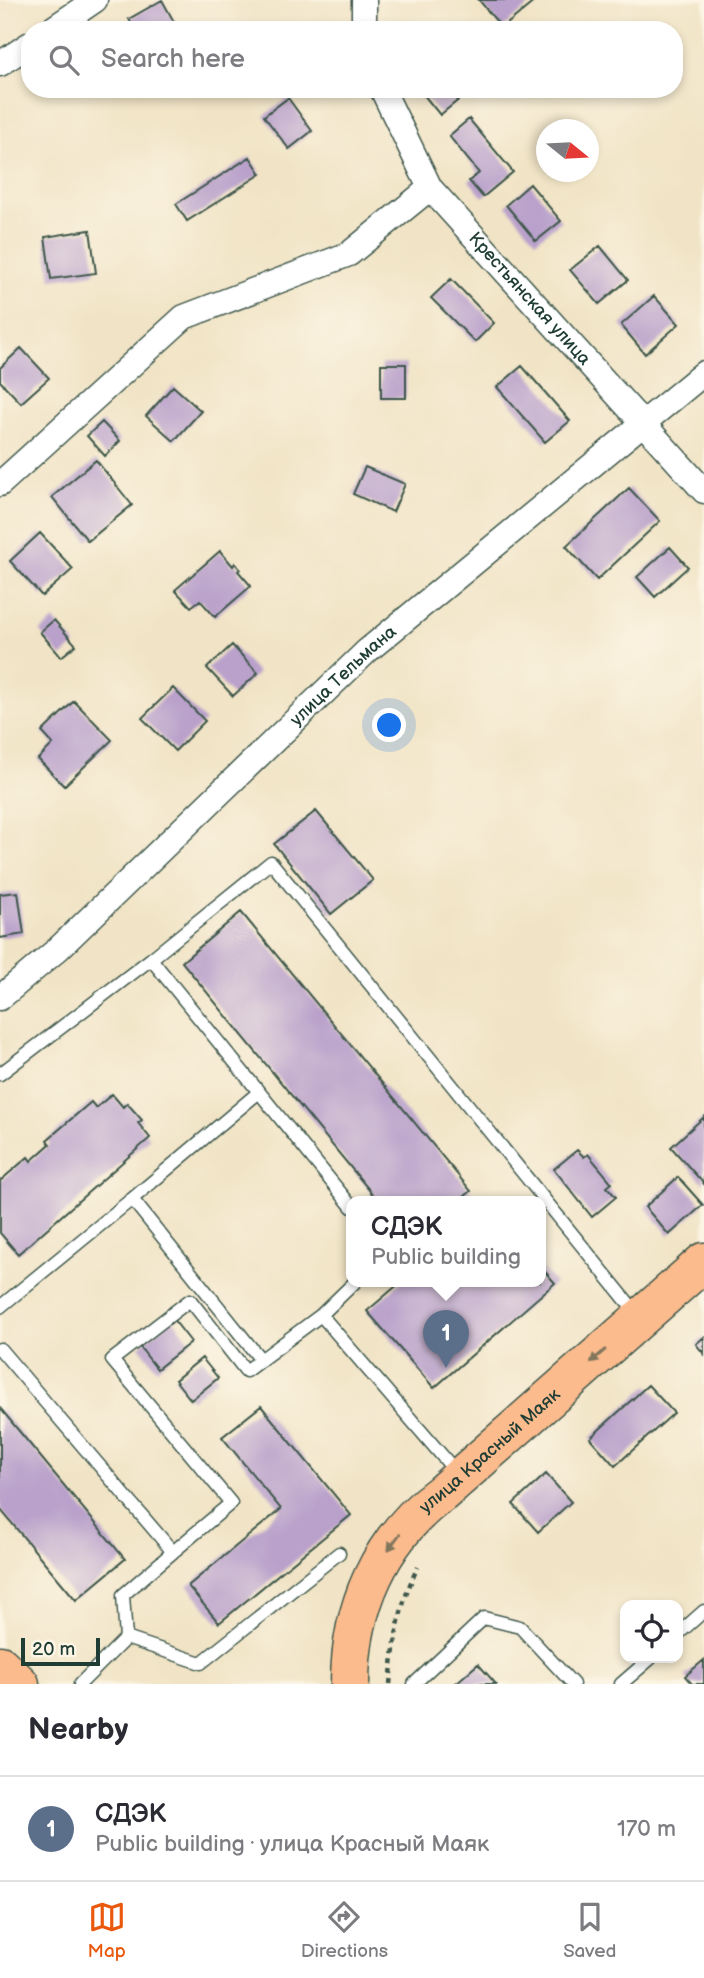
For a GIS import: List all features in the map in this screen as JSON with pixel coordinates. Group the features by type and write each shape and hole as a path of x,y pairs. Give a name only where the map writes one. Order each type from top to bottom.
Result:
{"main road":[{"name":"улица Красный Маяк","path":"350,1684 350,1664 362,1598 381,1559 406,1525 423,1507 704,1262"},
{"path":"0,1665 20,1684"}],"street":[{"path":"64,21 95,0"},
{"path":"364,0 364,21"},
{"path":"0,64 21,50"},
{"name":"Крестьянская улица","path":"386,98 430,188 704,491"},
{"path":"0,484 184,317 349,254 430,188"},
{"name":"улица Тельмана","path":"4,995 58,949 367,651 704,373"}],"lane":[{"path":"0,1074 151,960 271,862 542,1196"},
{"path":"151,960 346,1200"},
{"path":"0,1307 259,1093"},
{"path":"132,1199 261,1360"},
{"path":"546,1201 641,1318"},
{"path":"127,1638 123,1595 231,1503 112,1360 190,1300 246,1371 321,1315 350,1287"},
{"path":"321,1315 460,1477"},
{"path":"0,1349 173,1552"},
{"path":"127,1638 201,1663 339,1553"},
{"path":"683,1630 704,1611"},
{"path":"414,1684 484,1618 520,1627 573,1684"},
{"path":"80,1684 127,1638"},
{"path":"621,1684 645,1663"}],"path":[{"path":"390,1684 394,1644 403,1603 420,1562"}],"building":[{"path":"162,0 174,21 130,21 129,19"},
{"path":"479,0 536,0 510,21 496,21"},
{"path":"288,98 312,131 289,149 264,116"},
{"path":"426,98 461,98 440,115"},
{"path":"469,119 513,172 483,197 469,181 479,173 449,136"},
{"path":"250,157 261,174 187,221 176,204"},
{"path":"530,184 561,221 536,241 506,205"},
{"path":"90,230 96,273 51,279 45,237"},
{"path":"600,246 628,280 599,304 570,270"},
{"path":"451,279 494,323 475,342 431,298"},
{"path":"654,296 679,324 645,354 621,325"},
{"path":"21,348 49,378 21,403 0,381 0,368"},
{"path":"381,364 406,364 406,398 381,398"},
{"path":"522,366 570,421 545,442 497,387"},
{"path":"173,386 201,411 174,441 146,416"},
{"path":"102,422 120,441 105,456 87,436"},
{"path":"96,460 132,505 88,541 52,497"},
{"path":"365,467 405,484 393,512 353,494"},
{"path":"629,488 660,521 597,580 566,546"},
{"path":"40,533 73,569 42,596 10,561"},
{"path":"670,547 688,567 655,597 637,577"},
{"path":"220,551 233,566 235,563 240,569 238,571 251,586 215,617 200,600 191,607 175,590"},
{"path":"54,620 76,645 61,657 40,632"},
{"path":"232,645 258,673 233,696 207,668"},
{"path":"173,688 205,721 175,751 142,718"},
{"path":"74,701 112,740 64,786 38,759 53,744 42,732"},
{"path":"316,811 373,880 331,914 274,844"},
{"path":"18,892 24,934 0,938 0,894"},
{"path":"241,912 471,1191 465,1196 374,1196 182,962"},
{"path":"112,1094 123,1107 127,1103 142,1120 138,1123 150,1138 18,1254 0,1233 0,1181 28,1157 31,1161 50,1144 47,1140 91,1102 96,1108"},
{"path":"704,1117 704,1184 671,1147"},
{"path":"577,1150 584,1157 588,1154 612,1183 607,1187 616,1197 592,1217 554,1169"},
{"path":"678,1177 703,1205 669,1235 645,1207"},
{"path":"546,1273 555,1283 434,1388 367,1311 395,1287 546,1287"},
{"path":"173,1319 191,1342 157,1369 139,1346"},
{"path":"704,1337 704,1354 696,1344"},
{"path":"202,1358 218,1378 191,1400 175,1380"},
{"path":"648,1385 674,1413 615,1466 590,1438"},
{"path":"261,1406 351,1515 219,1623 188,1586 281,1509 222,1437"},
{"path":"0,1408 125,1559 76,1600 0,1509"},
{"path":"546,1474 571,1502 538,1532 513,1504"},
{"path":"704,1660 704,1684 692,1684 685,1676"},
{"path":"478,1664 496,1684 455,1684"}],"place":[{"name":"СДЭК","path":"446,1368"}]}
